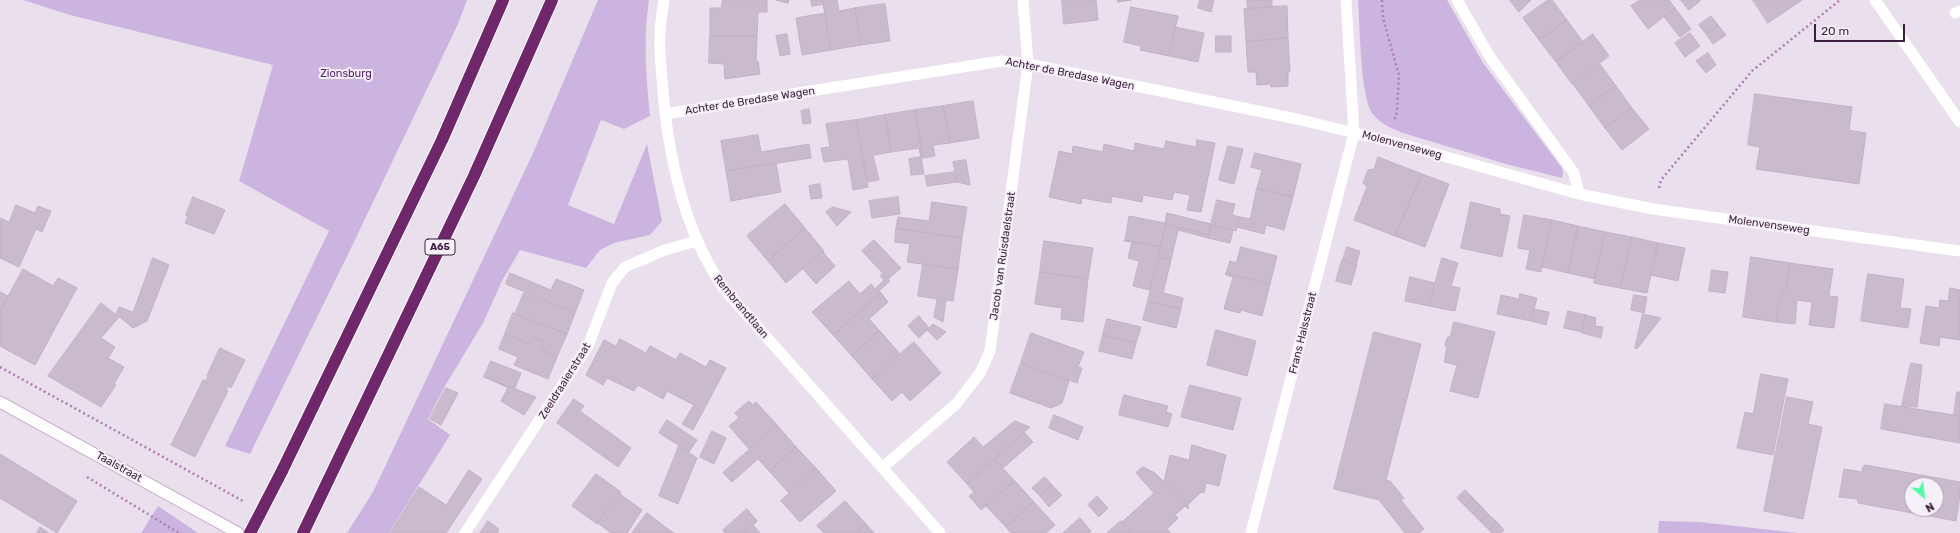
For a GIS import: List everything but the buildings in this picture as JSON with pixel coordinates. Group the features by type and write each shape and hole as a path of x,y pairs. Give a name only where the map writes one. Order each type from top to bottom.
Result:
{"highway":[{"path":"250,533 282,471 442,140 503,0"},
{"name":"A65","path":"303,533 474,176 552,0"}],"street":[{"name":"Rembrandtlaan","path":"664,0 660,38 665,114 682,198 697,241 708,266 724,289 940,533"},
{"name":"Jacob van Ruisdaelstraat","path":"882,468 956,404 980,373 990,351 1028,64 1023,0"},
{"name":"Molenvenseweg","path":"1346,0 1354,133 1579,194 1653,208 1960,251"},
{"path":"1457,0 1490,57 1574,173 1579,194"},
{"path":"1875,0 1960,122"},
{"name":"Achter de Bredase Wagen","path":"665,114 1001,61 1028,64 1297,119 1354,133"},
{"name":"Frans Halsstraat","path":"1251,533 1354,133"},
{"name":"Zeeldraaierstraat","path":"465,533 588,346 612,283 625,267 665,250 697,241"},
{"name":"Taalstraat","path":"0,402 238,533"}],"path":[{"path":"1382,0 1383,18 1398,75 1397,112 1388,141"},
{"path":"1653,208 1661,180 1752,71 1840,0"},
{"path":"0,367 228,493"}],"green space":[{"name":"Zionsburg","path":"23,0 467,0 458,24 353,244 250,454 225,446 329,231 239,181 273,65 70,15"},
{"path":"598,0 649,0 646,29 646,72 650,116 624,129 601,120 568,205 614,224 647,144 662,221 650,235 614,243 600,250 586,268 520,250 502,281 483,323 445,386 428,419 450,435 389,533 347,533 373,492 534,151"},
{"path":"1358,0 1447,0 1483,63 1562,168 1562,178 1506,164 1403,133 1379,120 1372,113 1365,91 1361,59"},
{"path":"158,506 198,533 141,533"},
{"path":"1659,521 1700,522 1798,533 1658,533"}]}
